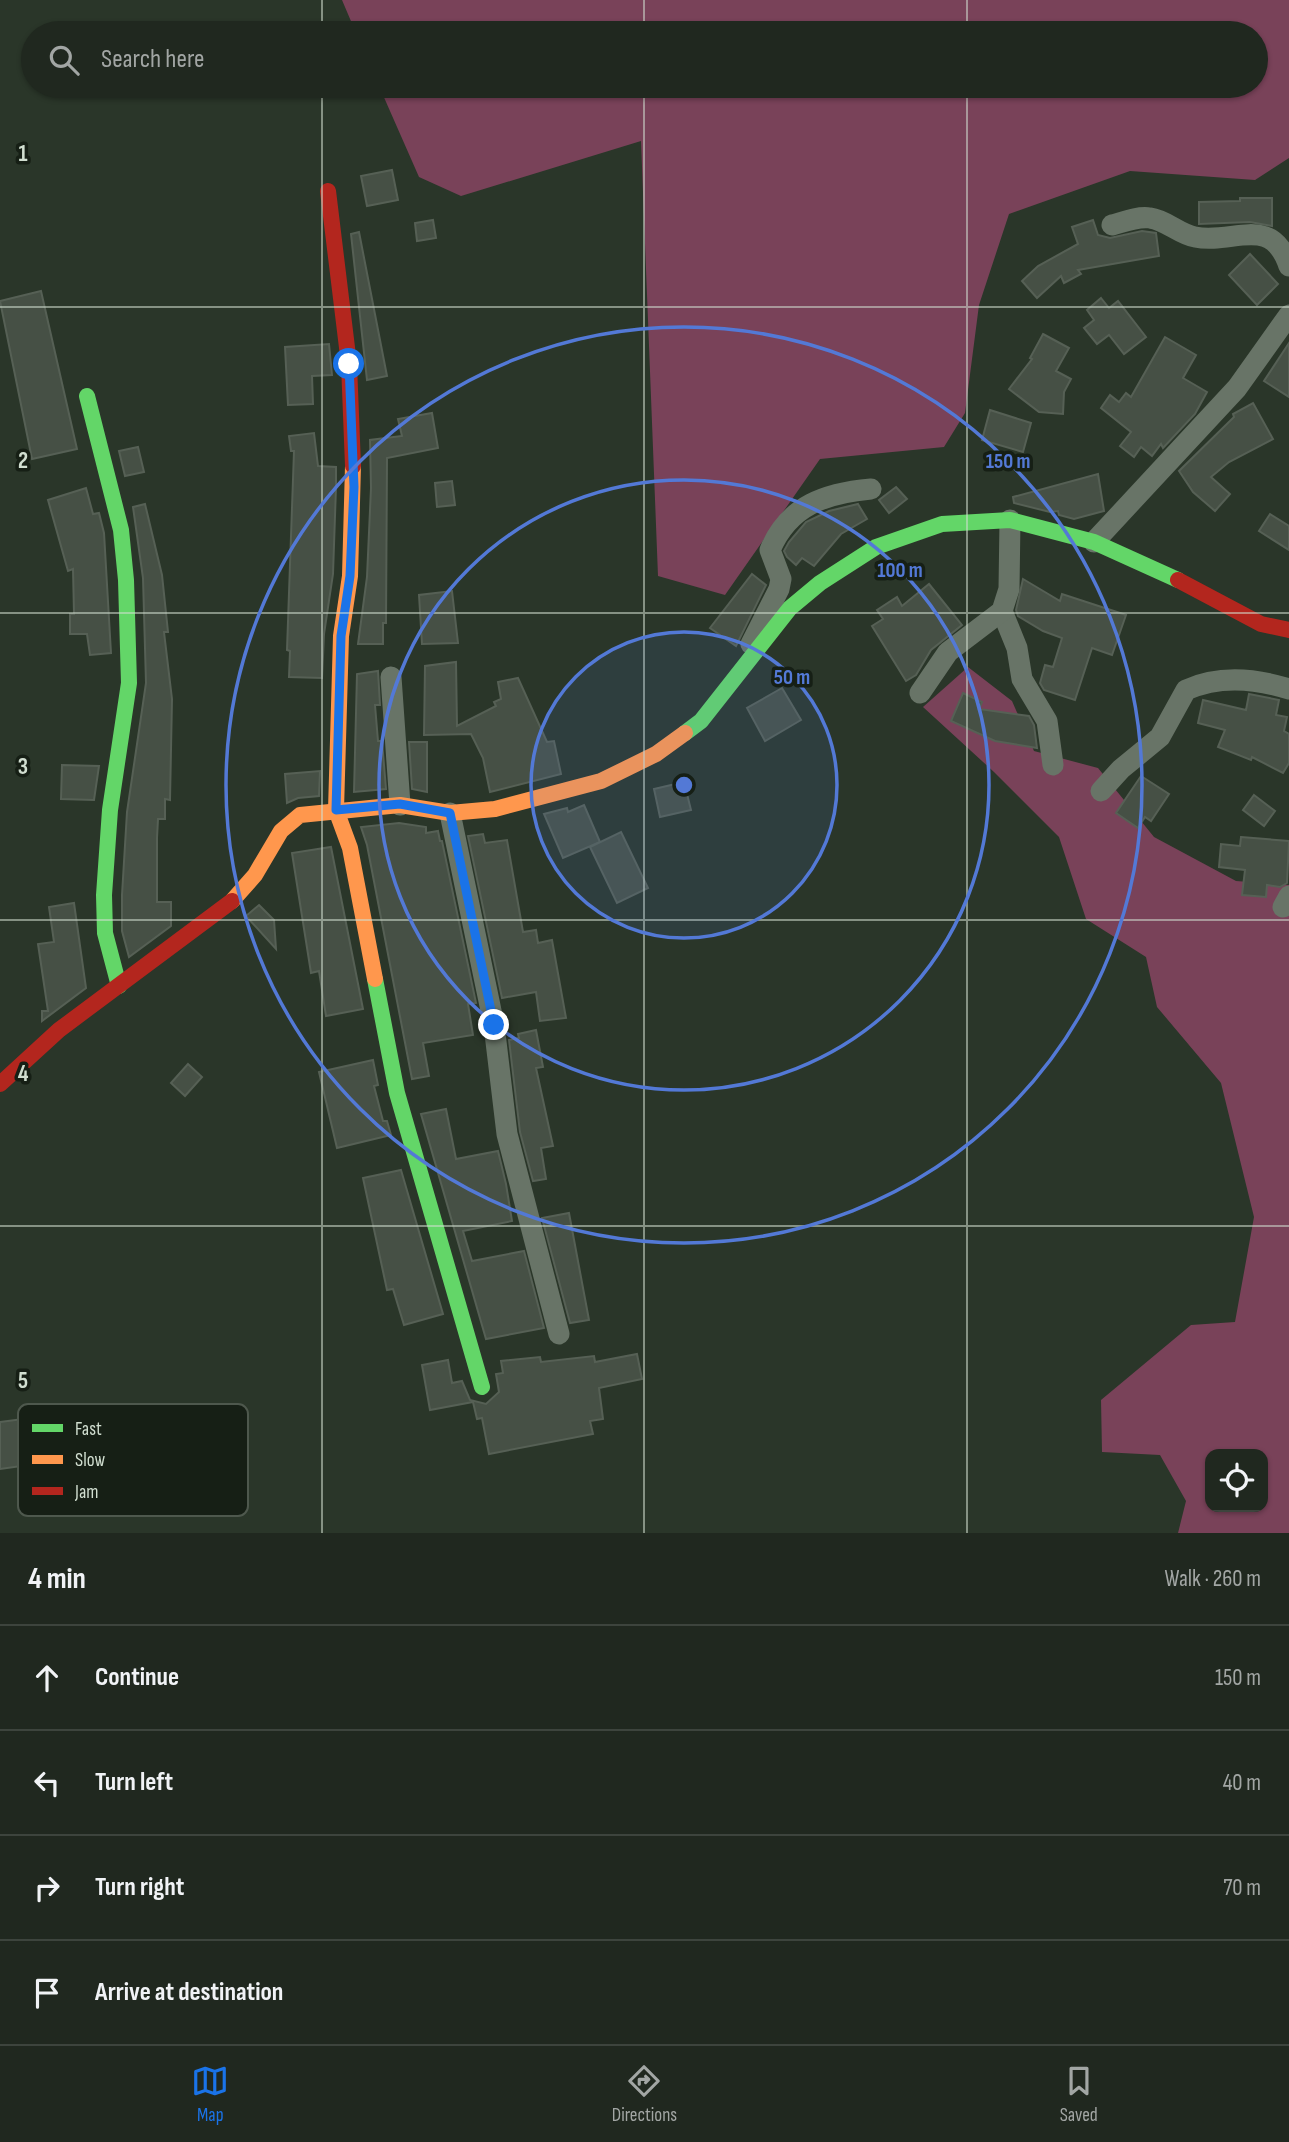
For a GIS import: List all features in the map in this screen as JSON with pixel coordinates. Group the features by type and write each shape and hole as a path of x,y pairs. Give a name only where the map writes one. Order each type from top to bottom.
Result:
{"street":[{"path":"328,191 349,364 354,487 350,576 341,636 336,810 350,848 397,1093 482,1387"},
{"path":"1112,225 1150,218 1197,238 1260,234 1275,242 1284,252 1289,266"},
{"path":"1094,542 1237,388 1289,315"},
{"path":"87,396 121,530 126,580 130,683 110,810 104,895 104,933 119,986"},
{"path":"754,653 751,645 755,633 781,579 770,551 776,537 805,506 834,493 871,489"},
{"path":"920,693 948,652 1002,611 1009,589 1010,520"},
{"path":"0,1084 59,1030 229,905 255,875 281,831 300,815 400,804 450,813 495,809 601,781 656,754 701,721 790,608 820,583 877,548 942,524 1010,520 1094,542 1173,577 1261,624 1289,630"},
{"path":"1002,611 1017,648 1021,679 1047,721 1053,765"},
{"path":"391,677 400,804"},
{"path":"1101,791 1121,769 1160,737 1186,690 1216,679 1236,679 1289,689"},
{"path":"450,813 494,1025 507,1134 559,1334"}],"shaded area":[{"path":"342,0 1289,0 1289,158 1255,180 1130,171 1009,214 979,305 965,413 944,447 820,459 725,595 658,576 641,141 461,196 419,177 384,98 1268,98 1268,21 351,21"},
{"path":"968,667 1012,701 1034,751 1098,768 1154,837 1236,881 1289,885 1289,1533 1178,1533 1186,1501 1160,1455 1102,1452 1101,1400 1191,1325 1235,1322 1254,1217 1221,1083 1157,1007 1146,957 1086,919 1059,837 923,707"}],"building":[{"path":"392,170 398,200 367,206 361,176"},
{"path":"1240,198 1272,198 1272,226 1250,222 1199,224 1199,202 1240,201"},
{"path":"433,220 436,238 417,241 415,223"},
{"path":"1093,220 1098,235 1110,238 1142,231 1156,233 1159,256 1078,270 1081,274 1064,283 1061,276 1037,298 1022,281 1038,266 1078,244 1072,227"},
{"path":"359,232 387,376 367,380 351,234"},
{"path":"1250,254 1278,284 1257,305 1229,275"},
{"path":"41,291 77,449 32,459 0,301"},
{"path":"1101,298 1109,308 1118,301 1146,337 1124,354 1109,335 1097,344 1084,328 1094,320 1087,310"},
{"path":"1043,334 1069,348 1056,371 1071,379 1064,392 1063,414 1039,412 1009,389 1032,359 1030,358"},
{"path":"1165,337 1196,355 1183,378 1207,392 1195,414 1163,448 1161,444 1152,456 1141,447 1134,457 1120,446 1131,432 1101,408 1110,395 1119,402 1126,393 1131,397"},
{"path":"1289,343 1289,397 1264,381"},
{"path":"329,344 332,375 312,376 313,404 288,405 285,347"},
{"path":"1253,403 1273,439 1229,462 1211,477 1230,494 1215,511 1193,492 1179,471 1234,417 1233,414"},
{"path":"990,410 1031,423 1023,452 982,440"},
{"path":"432,413 438,448 387,458 386,623 383,623 383,644 358,644 367,577 370,440 402,436 398,419"},
{"path":"314,433 318,466 336,467 333,574 324,634 322,678 289,677 290,651 287,650 294,451 291,451 289,436"},
{"path":"138,447 144,472 125,476 119,451"},
{"path":"1098,474 1104,511 1074,519 1059,515 1058,511 1050,512 1014,503 1013,497"},
{"path":"452,481 455,505 437,507 435,483"},
{"path":"896,487 907,499 889,513 879,500"},
{"path":"86,488 93,514 99,513 104,533 111,653 90,655 87,634 70,634 70,614 74,614 73,569 68,571 48,500"},
{"path":"145,504 162,575 168,632 164,632 172,699 170,800 165,799 165,819 158,819 157,902 171,902 171,926 129,957 122,931 127,812 146,683 143,578 133,507"},
{"path":"858,504 867,519 841,534 814,566 802,558 796,565 787,557 784,551 806,522 829,511"},
{"path":"1270,514 1289,526 1289,550 1259,531"},
{"path":"752,574 766,585 736,646 710,628"},
{"path":"1023,579 1060,601 1062,594 1126,615 1112,655 1092,648 1075,700 1044,690 1040,683 1045,665 1053,667 1062,638 1043,631 1018,616 1016,610"},
{"path":"929,584 962,625 931,650 916,675 906,681 872,626 883,619 877,610 897,597 902,606"},
{"path":"452,591 458,643 422,644 419,595"},
{"path":"456,662 457,726 496,706 494,702 501,699 498,682 518,678 547,742 554,741 561,774 490,792 483,758 471,734 424,735 425,666"},
{"path":"378,671 380,705 375,705 378,741 382,741 386,789 354,792 357,674"},
{"path":"782,688 801,720 765,741 747,708"},
{"path":"963,693 982,702 979,709 1029,716 1034,725 1037,748 995,741 951,721"},
{"path":"1249,694 1279,700 1276,715 1287,717 1284,731 1289,734 1289,763 1283,773 1252,757 1251,760 1218,747 1225,730 1198,723 1203,700 1246,710"},
{"path":"409,742 427,742 427,792 412,789"},
{"path":"62,765 99,766 94,800 61,799"},
{"path":"320,771 319,796 298,798 287,803 285,774"},
{"path":"1141,776 1169,794 1151,821 1145,817 1138,828 1116,813"},
{"path":"684,782 691,810 660,817 654,789"},
{"path":"1254,795 1275,811 1264,826 1243,810"},
{"path":"584,805 600,842 563,858 544,814 567,808 568,812"},
{"path":"399,823 426,827 426,833 438,831 476,1003 468,1004 473,1035 423,1043 429,1076 412,1079 367,845 361,827"},
{"path":"621,832 648,888 617,903 590,847"},
{"path":"483,834 485,843 507,840 523,932 536,930 538,943 552,940 566,1018 540,1021 536,992 502,998 468,836"},
{"path":"1241,837 1289,841 1287,883 1280,887 1267,885 1266,897 1242,895 1245,870 1219,867 1221,844 1240,846"},
{"path":"331,847 363,1009 326,1016 319,971 311,973 292,853"},
{"path":"74,903 86,988 42,1021 42,1011 48,1011 38,944 54,942 49,907"},
{"path":"259,905 274,920 276,949 246,916"},
{"path":"536,1030 543,1067 536,1068 553,1146 541,1148 546,1179 533,1181 520,1132 509,1040 519,1038 518,1034"},
{"path":"373,1060 378,1085 374,1086 383,1121 387,1121 391,1135 337,1148 319,1072"},
{"path":"188,1064 202,1077 185,1096 171,1083"},
{"path":"446,1109 456,1159 498,1151 506,1184 512,1221 463,1231 472,1261 524,1251 544,1328 486,1339 421,1114"},
{"path":"401,1170 443,1314 404,1325 393,1289 387,1290 363,1178"},
{"path":"569,1213 589,1320 570,1323 542,1218"},
{"path":"637,1354 642,1379 599,1388 603,1419 590,1421 593,1434 489,1454 482,1418 477,1419 473,1402 430,1410 422,1365 448,1360 452,1383 462,1381 470,1400 486,1404 499,1392 496,1374 503,1373 501,1361 540,1357 541,1362 594,1356 595,1362"},
{"path":"18,1420 18,1466 0,1469 0,1422"}],"traffic: fast":[{"path":"87,396 121,530 126,580 129,683 110,810 104,895 105,933 119,986"},
{"path":"685,733 701,721 790,608 820,583 876,547 942,524 1010,520 1094,542 1178,580"},
{"path":"375,979 397,1093 482,1387"}],"traffic: slow":[{"path":"353,466 350,576 341,636 336,810 350,848 375,979"},
{"path":"232,901 255,875 281,831 300,815 400,805 450,813 495,809 601,781 656,754 685,733"}],"traffic: jam":[{"path":"328,191 349,364 353,466"},
{"path":"1178,580 1261,624 1289,630"},
{"path":"0,1084 59,1030 232,901"}],"route":[{"path":"349,364 354,487 350,576 341,636 336,810 372,809 400,804 450,813 494,1025"}]}
